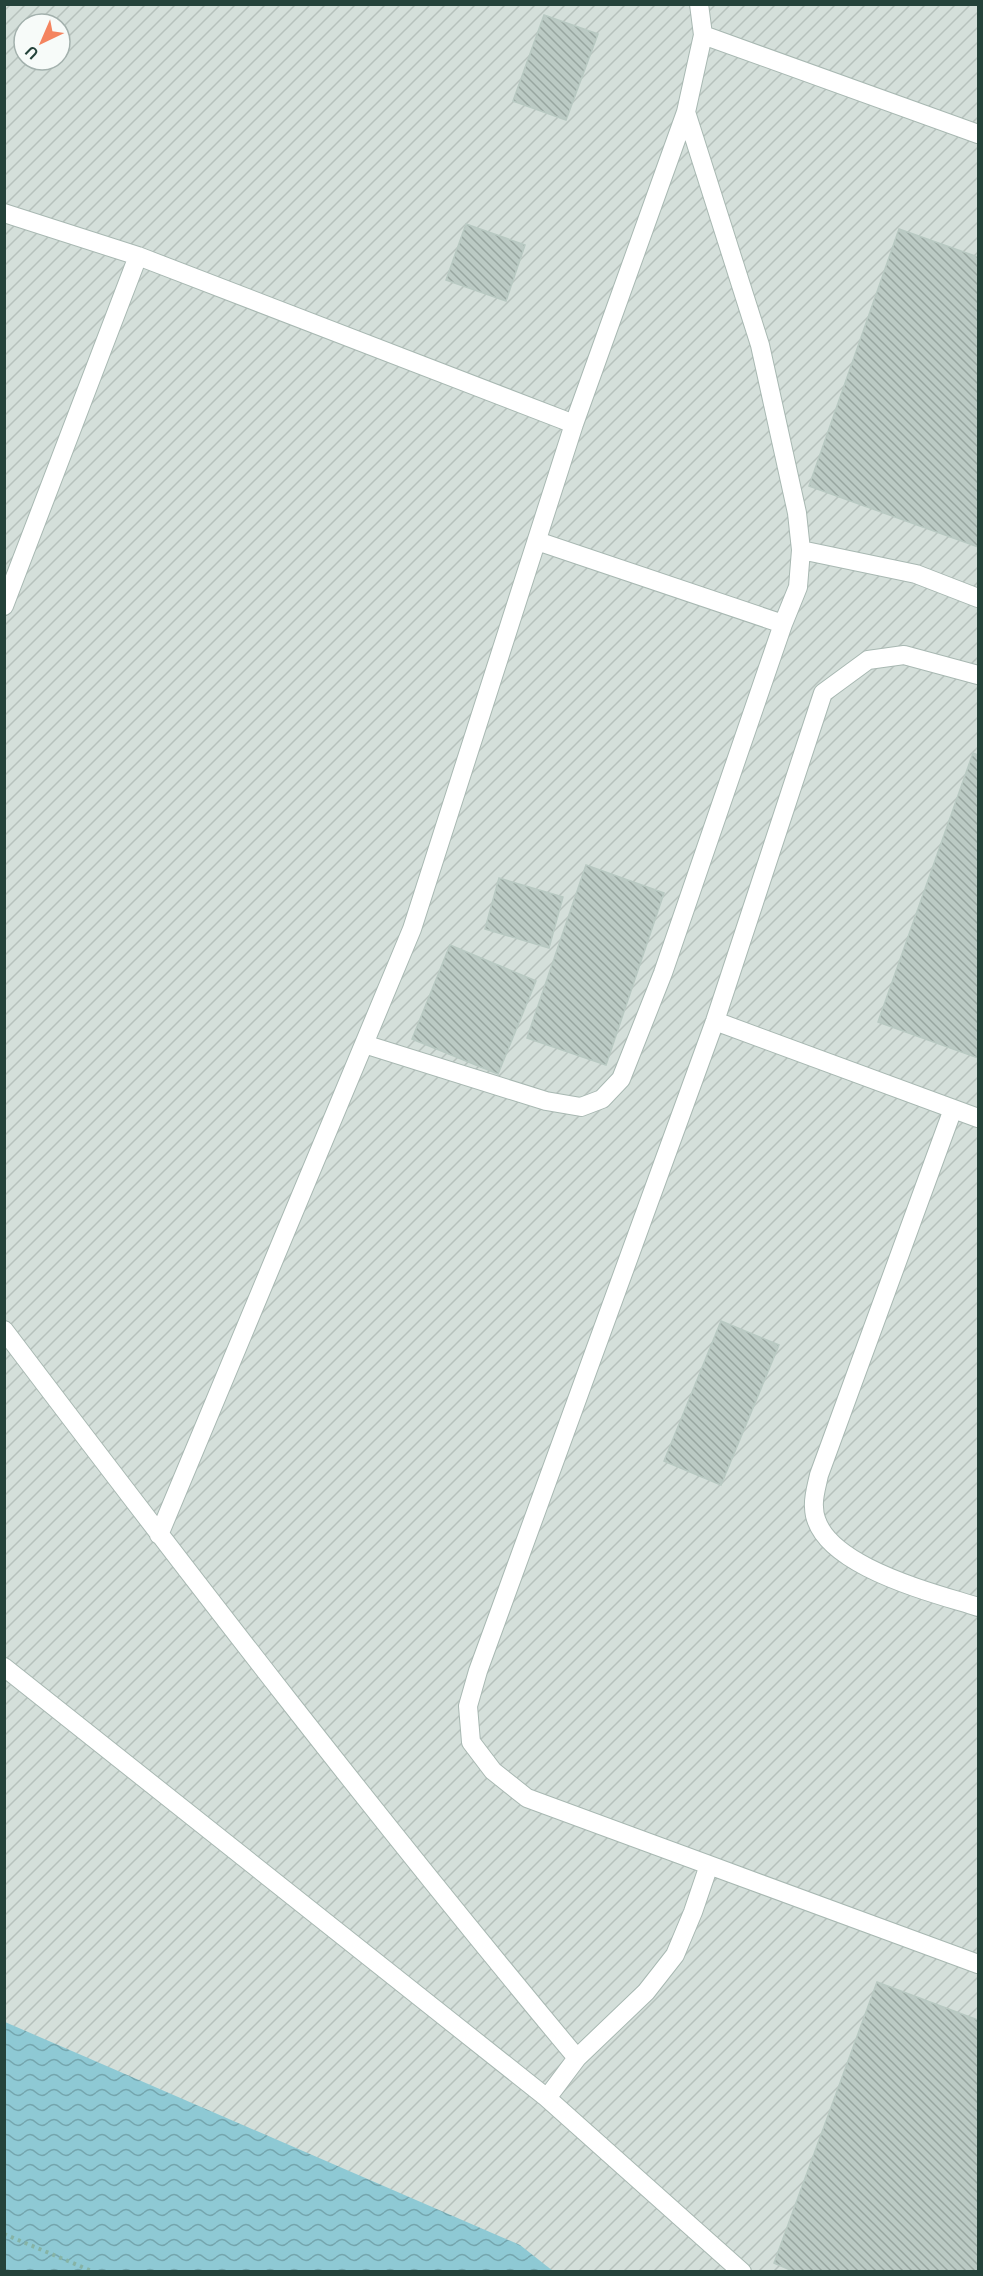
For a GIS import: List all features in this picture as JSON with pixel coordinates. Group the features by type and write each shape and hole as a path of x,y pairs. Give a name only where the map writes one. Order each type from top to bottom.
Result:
{"lane":[{"path":"159,1534 412,929 574,424 686,112 703,35 699,4"},
{"path":"703,35 978,134"},
{"path":"364,1044 546,1101 580,1107 602,1099 621,1079 663,973 783,624 798,587 801,550 797,513 760,345 686,112"},
{"path":"4,213 138,256 574,424"},
{"path":"4,606 138,256"},
{"path":"537,541 783,624"},
{"path":"801,550 916,574 978,597"},
{"path":"978,675 904,655 868,660 823,693 715,1021 478,1671 468,1706 471,1742 493,1771 527,1798 978,1964"},
{"path":"715,1021 978,1118"},
{"path":"953,1109 819,1475 813,1509 825,1538 849,1558 909,1585 978,1607"},
{"path":"4,1330 159,1534 447,1903 577,2058"},
{"path":"4,1667 547,2098 742,2271"},
{"path":"547,2098 577,2058 646,1992 675,1954 693,1912 709,1865"}],"path":[{"path":"4,2234 94,2271"}],"shaded area":[{"path":"5,5 978,5 978,2271 5,2272"}],"water":[{"path":"5,2022 520,2245 553,2271 5,2271"}],"building":[{"path":"544,15 598,34 566,120 513,101"},
{"path":"466,224 525,245 506,301 446,280"},
{"path":"899,229 978,257 978,547 809,486"},
{"path":"973,753 978,755 978,1058 878,1022"},
{"path":"586,865 664,893 606,1065 527,1038"},
{"path":"499,878 563,897 549,948 485,929"},
{"path":"450,945 536,981 498,1074 412,1039"},
{"path":"721,1321 779,1345 721,1485 664,1461"},
{"path":"877,1982 978,2020 978,2272 795,2272 774,2263"}]}
